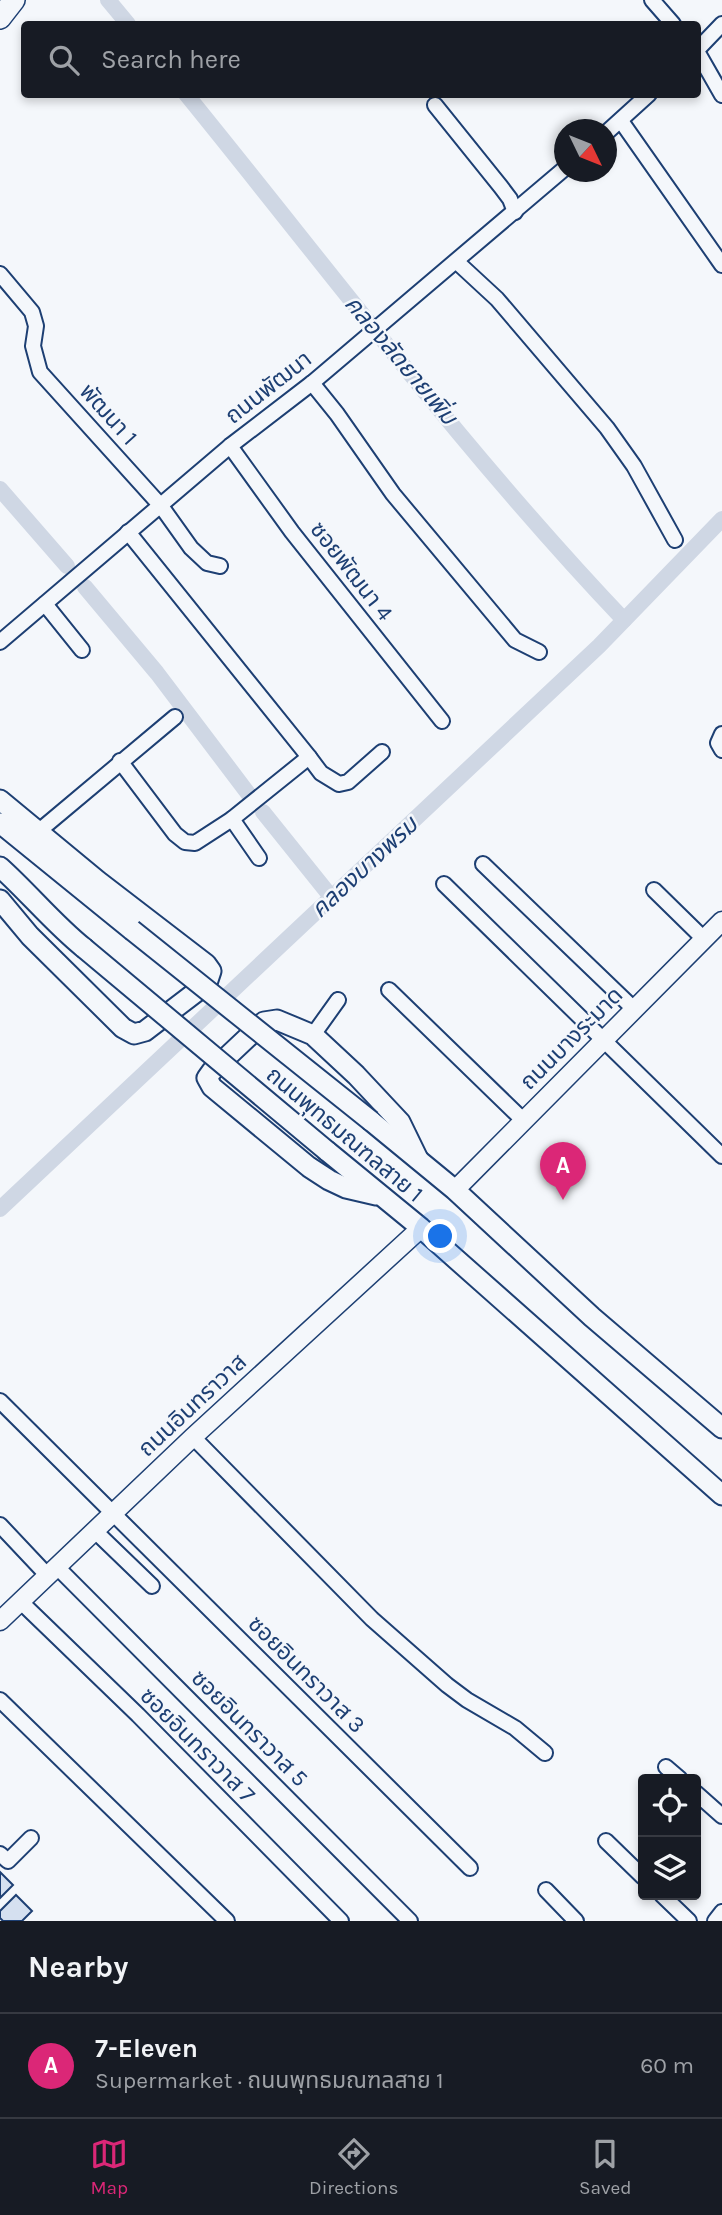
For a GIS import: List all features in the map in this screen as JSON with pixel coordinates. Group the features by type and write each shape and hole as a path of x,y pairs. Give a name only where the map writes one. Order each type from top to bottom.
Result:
{"main road":[{"path":"0,18 14,0"},
{"path":"0,800 9,819 39,831 98,881 206,964 211,971 206,983 145,1031 134,1034 123,1028 30,936 0,900"},
{"name":"ถนนพุทธมณฑลสาย 1","path":"9,819 59,870 455,1190 592,1317 722,1429"},
{"name":"ถนนพุทธมณฑลสาย 1","path":"0,867 66,934 421,1228 722,1495"},
{"path":"0,889 66,934"},
{"path":"380,1196 346,1188 309,1167 212,1087 207,1078 264,1023 277,1020 313,1035 384,1103 400,1122 418,1159"}],"street":[{"path":"652,0 670,21"},
{"path":"701,48 722,24"},
{"path":"701,56 722,94"},
{"path":"617,124 645,98"},
{"path":"435,105 510,199 515,212"},
{"path":"621,121 722,265"},
{"name":"ถนนพัฒนา","path":"0,642 230,446 312,383 554,178"},
{"path":"457,262 497,299 607,428 634,466 675,540"},
{"name":"พัฒนา 1","path":"0,274 32,312 36,326 33,346 40,372 161,506 191,548 208,563 220,566"},
{"path":"312,383 393,494 515,640 539,652"},
{"name":"ซอยพัฒนา 4","path":"230,446 292,533 442,720"},
{"path":"128,532 321,773 339,784 348,782 382,752"},
{"path":"45,604 82,650"},
{"path":"39,831 175,717"},
{"path":"722,734 719,743 722,750"},
{"path":"120,761 176,834 185,842 195,843 232,819 309,757"},
{"path":"232,819 259,858"},
{"path":"482,864 635,1010"},
{"path":"444,884 722,1156"},
{"path":"653,890 704,939"},
{"name":"ถนนบางระมาด","path":"455,1190 722,921"},
{"path":"388,990 523,1120"},
{"path":"313,1035 338,1000"},
{"name":"ถนนอินทราวาส","path":"0,1621 192,1437 421,1228"},
{"name":"ซอยอินทราวาส 3","path":"0,1401 470,1868"},
{"path":"192,1437 372,1619 446,1685 514,1728 545,1753"},
{"name":"ซอยอินทราวาส 5","path":"0,1525 52,1572 410,1921"},
{"path":"95,1531 152,1586"},
{"name":"ซอยอินทราวาส 7","path":"21,1602 138,1715 341,1921"},
{"path":"0,1700 227,1921"},
{"path":"666,1767 674,1774"},
{"path":"701,1797 722,1816"},
{"path":"0,1854 8,1861 31,1838"},
{"path":"606,1840 638,1872"},
{"path":"546,1891 576,1921"},
{"path":"667,1900 689,1921"},
{"path":"715,1921 722,1912"}],"building":[{"path":"0,1872 13,1885 0,1898"},
{"path":"16,1895 32,1911 22,1921 3,1921 0,1911"}],"waterway":[{"name":"คลองลัดยายเพิ่ม","path":"108,0 126,21"},
{"name":"คลองลัดยายเพิ่ม","path":"189,98 454,428 624,620"},
{"path":"0,489 67,566"},
{"name":"คลองบางพรม","path":"0,1209 599,646 722,519"},
{"path":"85,587 157,673 250,796"},
{"path":"263,812 332,898"}],"place":[{"name":"7-Eleven","path":"563,1200"}]}
